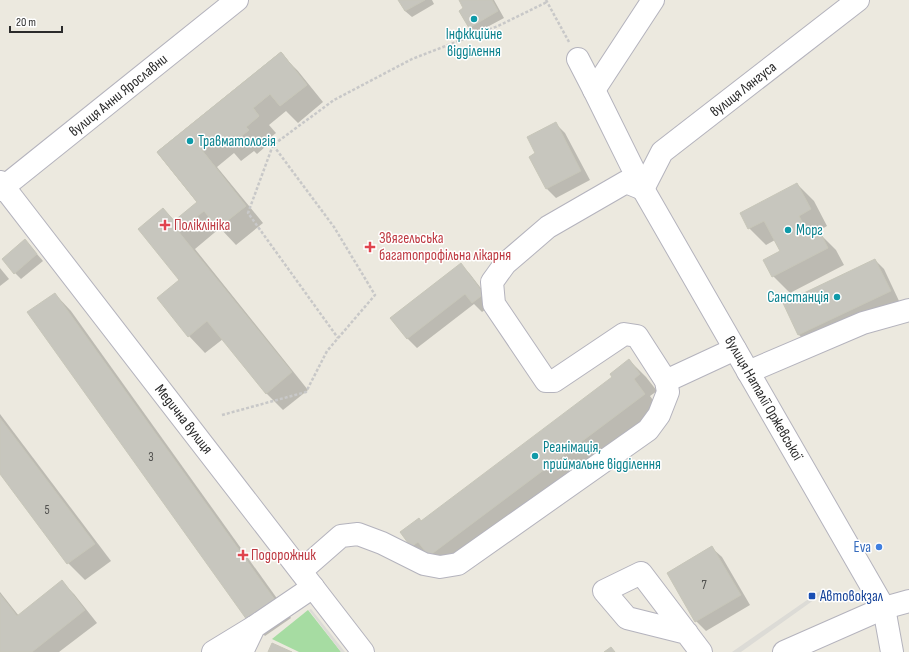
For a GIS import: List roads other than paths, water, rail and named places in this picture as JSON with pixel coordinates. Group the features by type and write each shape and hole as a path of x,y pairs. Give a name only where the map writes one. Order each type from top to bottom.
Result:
{"street":[{"name":"вулиця Анни Ярославни","path":"1,186 237,0"},
{"path":"594,90 653,0"},
{"name":"вулиця Лянгуса","path":"643,189 662,152 858,0"},
{"name":"вулиця Наталії Оржевської","path":"578,59 643,189 884,608 892,652"},
{"path":"213,652 254,627 307,579 341,536 358,534 382,543 424,564 440,567 458,564 648,430 659,415 668,392 666,381 637,336 624,334 554,381 546,381 494,304 492,282 505,264 548,227 626,182 643,189"},
{"name":"Медична вулиця","path":"1,186 363,652"},
{"path":"748,372 863,324 909,310"},
{"path":"666,381 735,349"},
{"path":"784,652 884,608 909,601"},
{"path":"242,652 254,627"},
{"path":"687,633 701,652"}],"place":[{"name":"Інфккційне відділення","path":"474,19"},
{"name":"Травматологія","path":"190,141"},
{"name":"Поліклініка","path":"165,225"},
{"name":"Морг","path":"788,230"},
{"name":"Звягельська багатопрофільна лікарня","path":"370,247"},
{"name":"Санстанція","path":"837,297"},
{"name":"Реанімація, приймальне відділення","path":"535,456"},
{"name":"Eva","path":"879,547"},
{"name":"Подорожник","path":"243,555"},
{"name":"Автовокзал","path":"812,596"}]}
